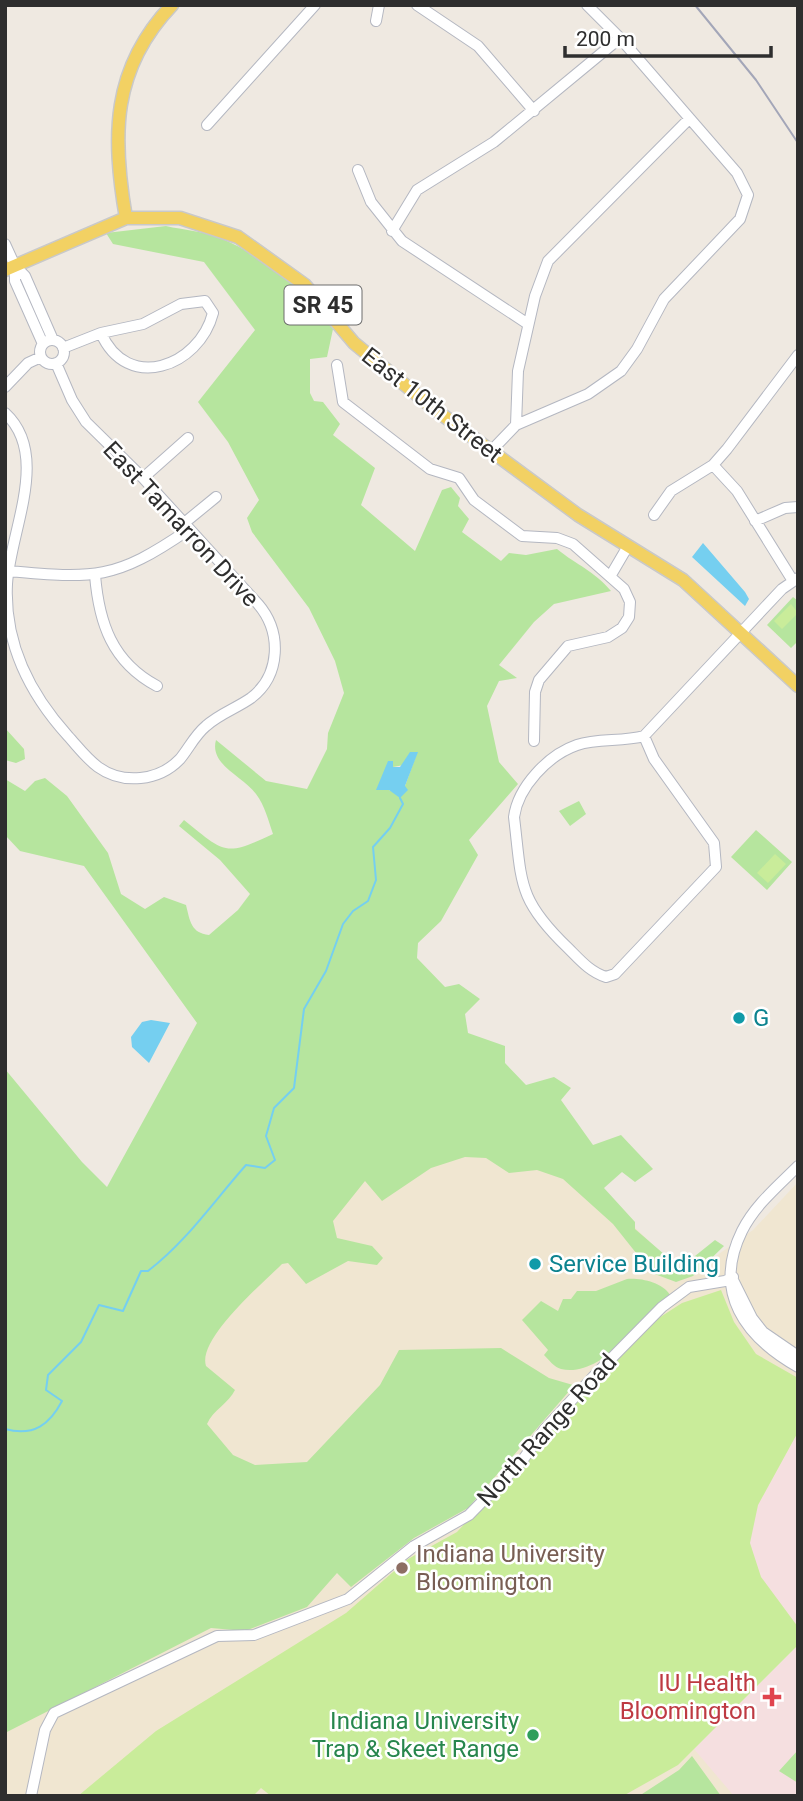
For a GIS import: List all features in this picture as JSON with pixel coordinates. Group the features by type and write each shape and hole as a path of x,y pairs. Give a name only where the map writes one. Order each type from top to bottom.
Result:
{"main road":[{"path":"126,218 117,146 121,95 137,51 172,5"},
{"name":"East 10th Street","path":"10,268 126,218 180,218 238,237 305,285 369,357 556,499 683,580 798,686"}],"street":[{"path":"207,125 315,5"},
{"path":"376,21 379,5"},
{"path":"417,5 478,46 534,111"},
{"path":"491,451 516,425 588,394 615,376 637,349 664,299 736,225 747,205 747,191 743,181 620,38 587,5"},
{"path":"392,231 417,190 494,142 620,38"},
{"path":"516,425 516,383 528,324 543,271 551,255 689,119"},
{"path":"358,170 371,202 402,241 528,324"},
{"path":"5,244 10,268 25,276 48,342 41,357 28,363 5,387"},
{"path":"48,342 63,348 101,333 143,324 189,302 205,301 212,309 209,324 198,343 181,358 154,367 134,366 121,361 109,349 101,333"},
{"path":"41,357 45,363 56,363 63,357 63,348"},
{"path":"654,515 671,491 713,465 798,355"},
{"name":"East Tamarron Drive","path":"5,413 21,432 28,463 8,571 7,597 12,637 22,670 40,702 100,769 124,778 150,776 177,761 208,723 258,691 272,670 275,656 274,634 263,611 143,478 81,416 56,363"},
{"path":"337,365 343,402 362,417 430,469 459,478 474,500 522,536 557,538 573,544 624,589 630,602 629,617 622,628 608,637 568,646 539,680 535,692 534,741"},
{"path":"143,478 188,438"},
{"path":"643,736 654,759 714,843 716,867 615,974 606,977 589,969 544,925 529,903 523,891 513,817 515,806 532,778 578,745 627,741 643,736 795,580 737,491 713,465"},
{"path":"8,571 95,575 135,565 186,527 216,497"},
{"path":"755,521 785,509 798,507"},
{"path":"611,575 628,546"},
{"path":"95,575 99,610 112,644 131,669 157,686"},
{"path":"798,1166 756,1210 742,1231 732,1294 745,1325 766,1347 798,1367"},
{"path":"733,1278 752,1318 764,1332 798,1356"},
{"name":"North Range Road","path":"31,1796 45,1730 54,1713 218,1636 254,1635 348,1599 414,1546 469,1515 522,1461 577,1395 662,1307 689,1287 733,1278"}],"shaded area":[{"name":"Indiana University Bloomington","path":"327,928 686,1277 753,1230 798,1182 798,1796 5,1796 5,1341"},
{"name":"IU Health Bloomington","path":"798,1432 798,1627 761,1577 749,1543 758,1505"},
{"name":"IU Health Bloomington","path":"798,1645 798,1796 734,1796 694,1749"}],"green space":[{"path":"166,226 214,236 268,265 309,301 333,329 327,357 310,359 310,393 314,401 323,402 340,424 333,435 375,468 361,505 415,551 442,490 451,487 460,498 458,506 469,519 462,532 501,561 509,553 526,555 557,549 592,573 611,591 554,604 534,622 499,665 517,678 499,681 487,706 499,762 518,784 469,840 478,855 441,921 418,943 417,958 445,987 459,984 480,999 465,1014 468,1033 505,1046 505,1063 526,1085 554,1077 571,1088 561,1100 593,1145 621,1135 653,1169 635,1182 622,1172 604,1188 635,1222 635,1229 680,1268 715,1240 724,1246 693,1276 676,1282 652,1273 613,1224 563,1179 537,1170 509,1173 486,1158 465,1157 431,1168 382,1201 365,1181 333,1221 337,1238 372,1246 383,1258 377,1265 348,1261 306,1284 288,1263 282,1264 234,1312 212,1341 206,1355 206,1366 235,1390 207,1424 233,1455 255,1465 307,1462 380,1385 399,1350 501,1348 549,1378 573,1385 571,1389 468,1508 414,1538 351,1587 337,1573 307,1607 245,1631 211,1628 5,1733 5,1069 82,1162 107,1187 197,1023 84,866 20,851 5,835 5,779 25,791 35,781 45,778 67,796 108,853 121,894 145,909 164,897 186,905 195,929 209,935 238,910 250,894 220,860 179,826 184,820 217,845 226,848 244,846 273,834 256,794 228,770 217,756 216,740 266,781 307,789 327,749 328,733 344,693 335,661 309,608 252,532 247,518 259,500 228,442 198,402 255,330 204,262 113,244 106,233","holes":["417,753 405,786 393,792 389,790 393,767 404,765"]},
{"path":"793,597 798,601 798,641 791,648 767,625"},
{"path":"791,604 798,613 782,629 774,621"},
{"path":"5,728 24,749 25,759 16,763 5,760"},
{"path":"579,801 586,814 570,826 559,811"},
{"path":"756,830 792,862 767,890 731,857"},
{"path":"775,854 786,864 768,883 757,873"},
{"path":"627,1279 651,1282 670,1295 635,1332 606,1356 576,1370 561,1369 554,1365 544,1355 548,1350 522,1320 541,1301 558,1311 563,1299 571,1299 577,1291 596,1291"},
{"path":"721,1290 734,1322 756,1354 798,1378 798,1432 758,1505 750,1543 761,1577 798,1627 798,1645 678,1765 623,1796 271,1796 261,1788 253,1796 78,1796 156,1731 346,1613 408,1559 457,1532 648,1325 682,1303"},
{"path":"798,1750 798,1783 779,1771"},
{"path":"692,1756 721,1796 639,1796 679,1770"}],"water":[{"path":"703,543 745,592 749,599 745,606 692,557"},
{"path":"410,752 418,752 405,786 408,790 400,798 389,790 376,790 388,761 393,761 393,767 400,767"},
{"path":"151,1020 170,1023 149,1063 132,1047 131,1037 142,1022"}],"waterway":[{"path":"5,1429 33,1430 46,1422 62,1401 46,1390 48,1375 81,1342 99,1305 123,1311 141,1271 148,1271 175,1247 246,1165 265,1168 275,1160 266,1136 274,1108 294,1088 304,1009 326,971 343,924 353,911 368,901 376,880 373,847 390,828 403,804 400,798"}],"railway":[{"path":"695,5 756,80 798,143"}],"place":[{"name":"G","path":"739,1018"},
{"name":"Service Building","path":"535,1264"},
{"name":"Indiana University Bloomington","path":"402,1568"},
{"name":"IU Health Bloomington","path":"772,1697"},
{"name":"Indiana University Trap & Skeet Range","path":"533,1735"}]}
